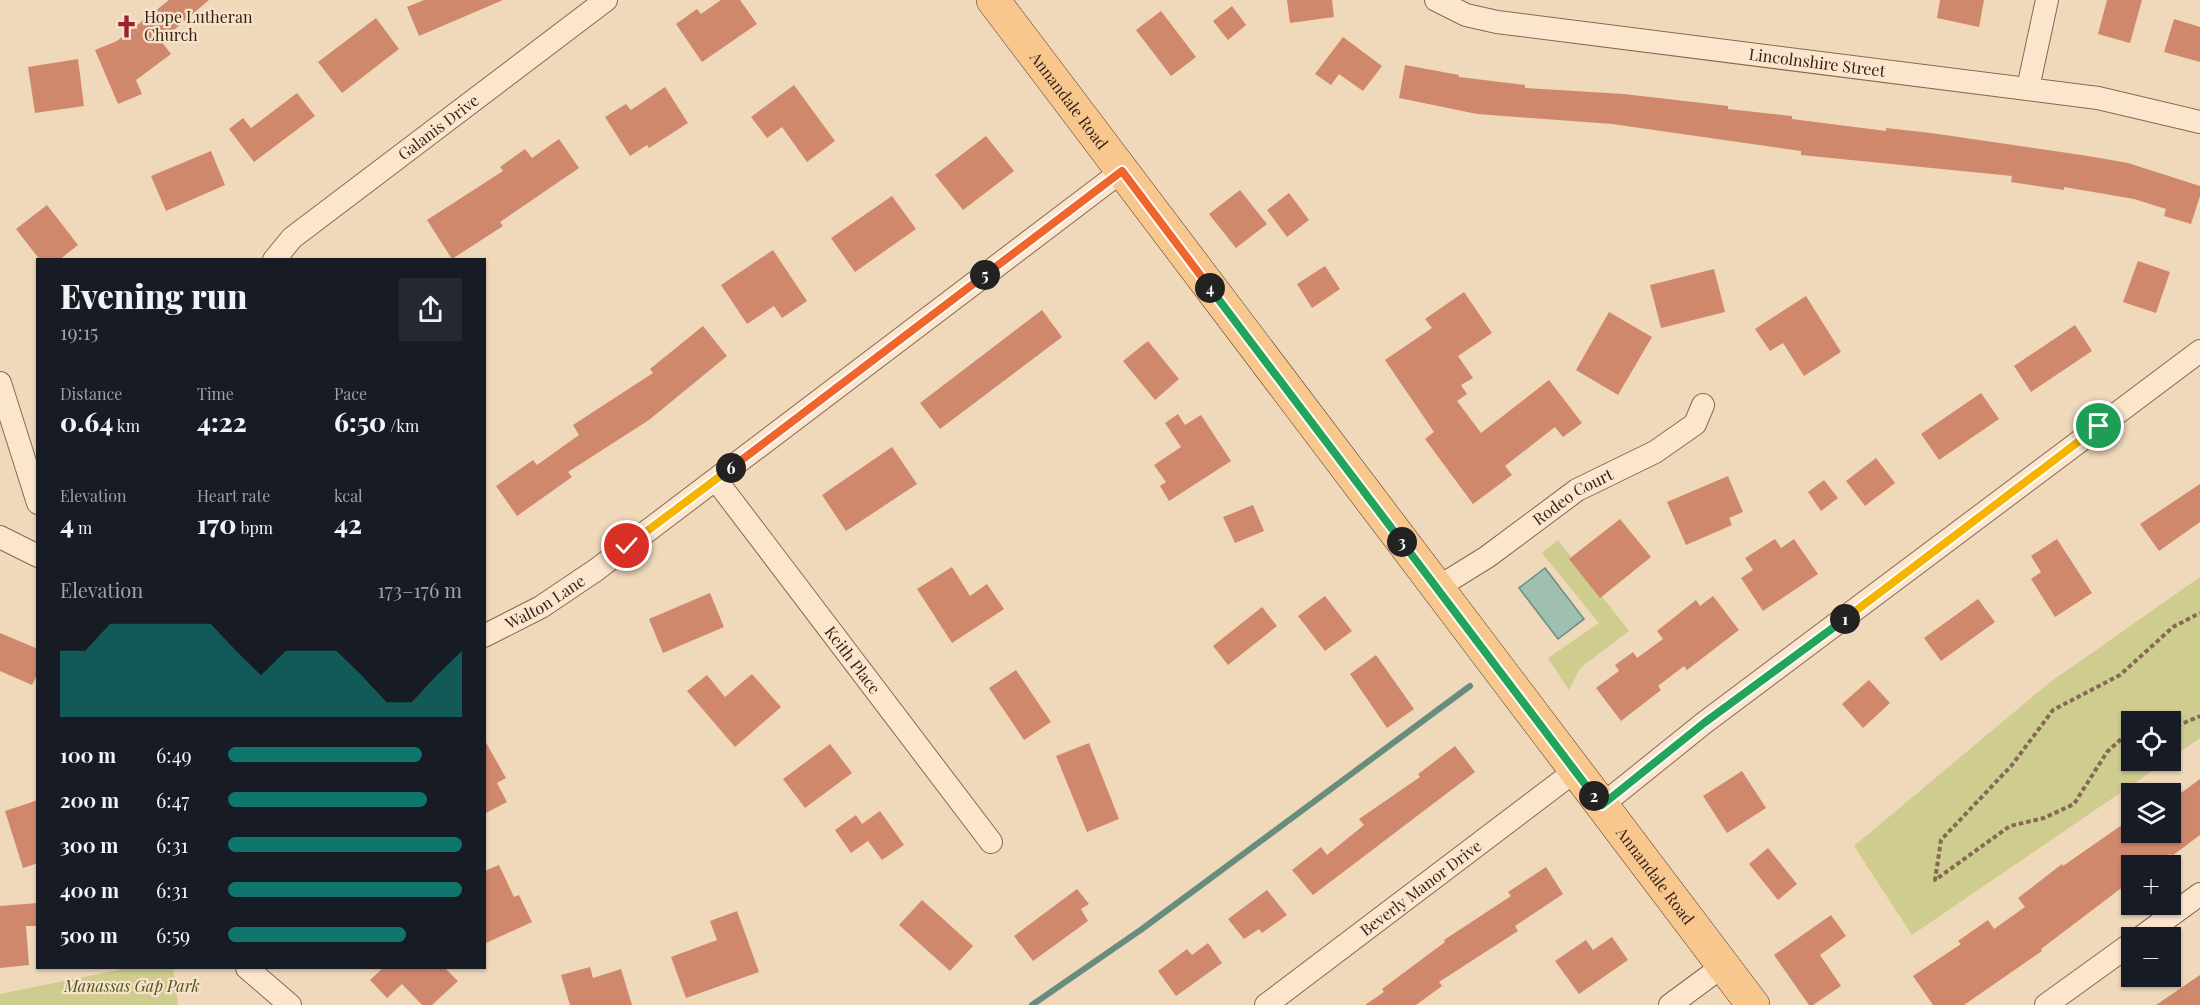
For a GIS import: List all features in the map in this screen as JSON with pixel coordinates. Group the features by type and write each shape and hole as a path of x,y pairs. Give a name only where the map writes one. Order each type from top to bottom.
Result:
{"main road":[{"name":"Annandale Road","path":"993,0 1752,1005"}],"street":[{"name":"Galanis Drive","path":"276,258 292,238 606,0"},
{"name":"Lincolnshire Street","path":"1436,0 1466,15 1497,22 2028,88 2129,104 2200,122"},
{"path":"2028,88 2047,0"},
{"name":"Walton Lane","path":"486,635 505,627 567,589 716,480 1122,171"},
{"path":"1602,805 1704,723 2200,351"},
{"path":"0,383 36,497"},
{"name":"Rodeo Court","path":"1437,588 1518,535 1577,490 1655,452 1695,424 1703,405"},
{"name":"Keith Place","path":"716,480 991,842"},
{"path":"0,537 36,555"},
{"name":"Beverly Manor Drive","path":"1266,1005 1575,771"},
{"path":"2155,927 2200,894"},
{"path":"2046,1005 2121,951"},
{"path":"1670,1005 1723,966"},
{"path":"248,969 290,1005"}],"path":[{"path":"2121,739 2107,752 2074,804 2044,818 2010,826 1935,880 1941,840 2012,765 2053,710 2120,675 2173,627 2200,614"},
{"path":"2181,724 2200,716"}],"green space":[{"path":"1558,540 1629,631 1580,668 1569,690 1548,658 1599,623 1542,553"},
{"path":"2200,577 2200,738 2181,751 2181,711 2121,711 2121,771 2152,771 2135,783 2121,783 2121,792 1912,935 1854,846 2049,683"},
{"name":"Manassas Gap Park","path":"123,969 173,969 178,1005 0,1005 0,994"}],"shaded area":[{"path":"1545,568 1584,619 1558,639 1519,588"}],"building":[{"path":"169,0 209,0 161,41 171,54 136,80 142,94 118,104 95,50 117,41"},
{"path":"424,0 503,0 419,36 407,7"},
{"path":"721,0 740,0 757,24 702,62 676,24 697,9 701,14"},
{"path":"1287,0 1332,0 1334,17 1290,23"},
{"path":"1940,0 1984,0 1979,27 1937,18"},
{"path":"2107,0 2142,0 2130,43 2098,34"},
{"path":"1232,6 1246,25 1228,40 1213,21"},
{"path":"1161,11 1196,57 1171,76 1136,30"},
{"path":"376,18 399,49 342,93 318,62"},
{"path":"2174,19 2200,27 2200,62 2164,52"},
{"path":"1343,37 1382,66 1363,91 1339,74 1331,85 1315,74"},
{"path":"78,59 84,106 35,113 28,67"},
{"path":"1405,65 1459,75 1459,77 1525,85 1525,88 1624,94 1728,106 1728,109 1792,116 1792,119 1886,131 1886,128 1931,133 2088,156 2128,163 2200,186 2200,196 2191,224 2164,216 2166,209 2134,199 2064,187 2064,190 2011,182 2012,176 1801,155 1801,151 1612,124 1477,114 1399,98"},
{"path":"794,85 835,141 807,162 782,127 767,138 751,117"},
{"path":"665,87 688,123 649,148 647,145 630,156 605,117 626,104 631,110"},
{"path":"297,93 315,116 254,162 229,129 243,118 251,128"},
{"path":"986,136 1014,171 963,210 935,175"},
{"path":"559,139 579,168 500,222 503,226 451,258 427,220 503,171 500,167 525,149 532,158"},
{"path":"211,151 225,185 166,211 151,176"},
{"path":"1240,190 1267,224 1236,248 1209,214"},
{"path":"1289,193 1309,220 1287,237 1267,210"},
{"path":"892,196 916,229 855,272 831,238"},
{"path":"47,205 78,245 62,258 38,258 16,229"},
{"path":"773,250 807,301 782,318 774,306 747,324 721,285"},
{"path":"2138,261 2170,272 2156,313 2123,302"},
{"path":"1325,266 1340,289 1312,308 1297,284"},
{"path":"1714,269 1725,312 1661,328 1650,285"},
{"path":"1464,292 1492,333 1458,356 1473,378 1461,385 1467,394 1457,401 1481,433 1549,380 1582,423 1563,437 1555,427 1505,466 1512,475 1473,504 1425,439 1434,432 1385,360 1432,328 1425,319"},
{"path":"1806,296 1841,352 1804,376 1783,343 1770,351 1755,329"},
{"path":"1042,310 1062,337 940,429 920,403"},
{"path":"1609,312 1652,337 1618,395 1576,370"},
{"path":"2075,325 2092,351 2031,392 2014,366"},
{"path":"703,326 727,356 649,420 568,472 572,477 517,516 496,486 533,460 537,465 579,435 573,425 653,373 650,369"},
{"path":"1148,341 1179,379 1155,400 1123,361"},
{"path":"1981,393 1999,419 1939,460 1921,434"},
{"path":"1178,414 1185,425 1201,415 1231,461 1169,501 1160,486 1166,482 1154,465 1181,447 1165,423"},
{"path":"892,447 917,484 846,531 822,495"},
{"path":"1876,458 1895,483 1865,506 1846,481"},
{"path":"1728,476 1743,512 1729,518 1732,525 1686,545 1667,502"},
{"path":"1824,480 1838,498 1821,511 1808,492"},
{"path":"2200,484 2200,522 2159,551 2140,524"},
{"path":"1253,505 1264,531 1235,543 1223,517"},
{"path":"1620,519 1651,557 1600,598 1569,559"},
{"path":"1775,539 1781,548 1794,539 1818,574 1763,611 1741,578 1753,570 1745,558"},
{"path":"2057,539 2092,593 2055,617 2031,579 2041,572 2031,556"},
{"path":"952,567 970,596 987,584 1004,609 952,643 917,589"},
{"path":"710,593 724,627 663,653 649,619"},
{"path":"1325,596 1352,631 1325,651 1298,616"},
{"path":"1713,596 1739,630 1687,670 1684,666 1658,686 1661,690 1621,721 1596,688 1619,671 1615,665 1633,652 1637,658 1663,639 1657,631 1696,600 1700,606"},
{"path":"1978,599 1995,622 1941,661 1924,638"},
{"path":"1262,607 1277,626 1228,665 1213,646"},
{"path":"0,633 36,648 36,677 32,685 0,671"},
{"path":"1376,655 1414,709 1387,728 1350,674"},
{"path":"1016,670 1051,722 1024,740 989,688"},
{"path":"752,674 781,707 735,747 687,691 707,675 725,697"},
{"path":"1869,680 1890,703 1863,728 1842,704"},
{"path":"486,743 506,778 497,783 507,802 486,813"},
{"path":"1089,743 1119,819 1087,832 1056,756"},
{"path":"830,744 852,773 805,808 783,779"},
{"path":"1455,746 1475,772 1313,895 1292,870 1321,847 1327,855 1364,825 1359,819 1420,777 1418,774"},
{"path":"1742,771 1766,808 1727,833 1703,796"},
{"path":"2200,779 2200,835 2173,855 2121,855 2121,888 2041,949 2042,951 1964,1005 1933,1005 1913,976 1961,944 1958,941 1988,920 1994,929 2025,907 2018,898 2062,864 2063,866 2121,826 2121,843 2181,843 2181,793"},
{"path":"36,801 36,864 23,868 5,811"},
{"path":"880,811 904,845 882,860 868,841 851,853 835,830 856,815 862,824"},
{"path":"1768,848 1797,884 1778,900 1749,864"},
{"path":"499,865 514,897 519,895 532,922 486,943 486,870"},
{"path":"1546,867 1563,894 1515,926 1518,931 1439,982 1442,986 1416,1005 1365,1005 1384,992 1382,989 1445,942 1444,940 1511,896 1508,892"},
{"path":"1077,889 1089,904 1081,909 1088,921 1033,961 1014,936"},
{"path":"1267,890 1287,915 1262,933 1259,929 1244,939 1228,919"},
{"path":"922,900 973,946 950,971 899,925"},
{"path":"36,903 36,926 26,926 29,965 0,968 0,906"},
{"path":"737,911 759,972 686,998 671,957 717,940 710,921"},
{"path":"1831,915 1846,936 1820,955 1841,986 1813,1005 1809,1005 1774,955"},
{"path":"1612,937 1628,960 1579,994 1555,961 1586,940 1593,950"},
{"path":"1208,943 1222,963 1176,996 1158,971 1187,949 1192,955"},
{"path":"590,967 593,978 621,969 632,1005 570,1005 561,975"},
{"path":"382,969 446,969 458,981 432,1005 422,1005 402,984 387,998 370,980"},
{"path":"2200,975 2200,1005 2156,1005"}],"waterway":[{"path":"1032,1005 1142,929 1470,686"}],"place":[{"name":"Hope Lutheran Church","path":"126,26"}],"route":[{"path":"627,546 1122,171 1602,805 1704,723 2099,426"}]}
